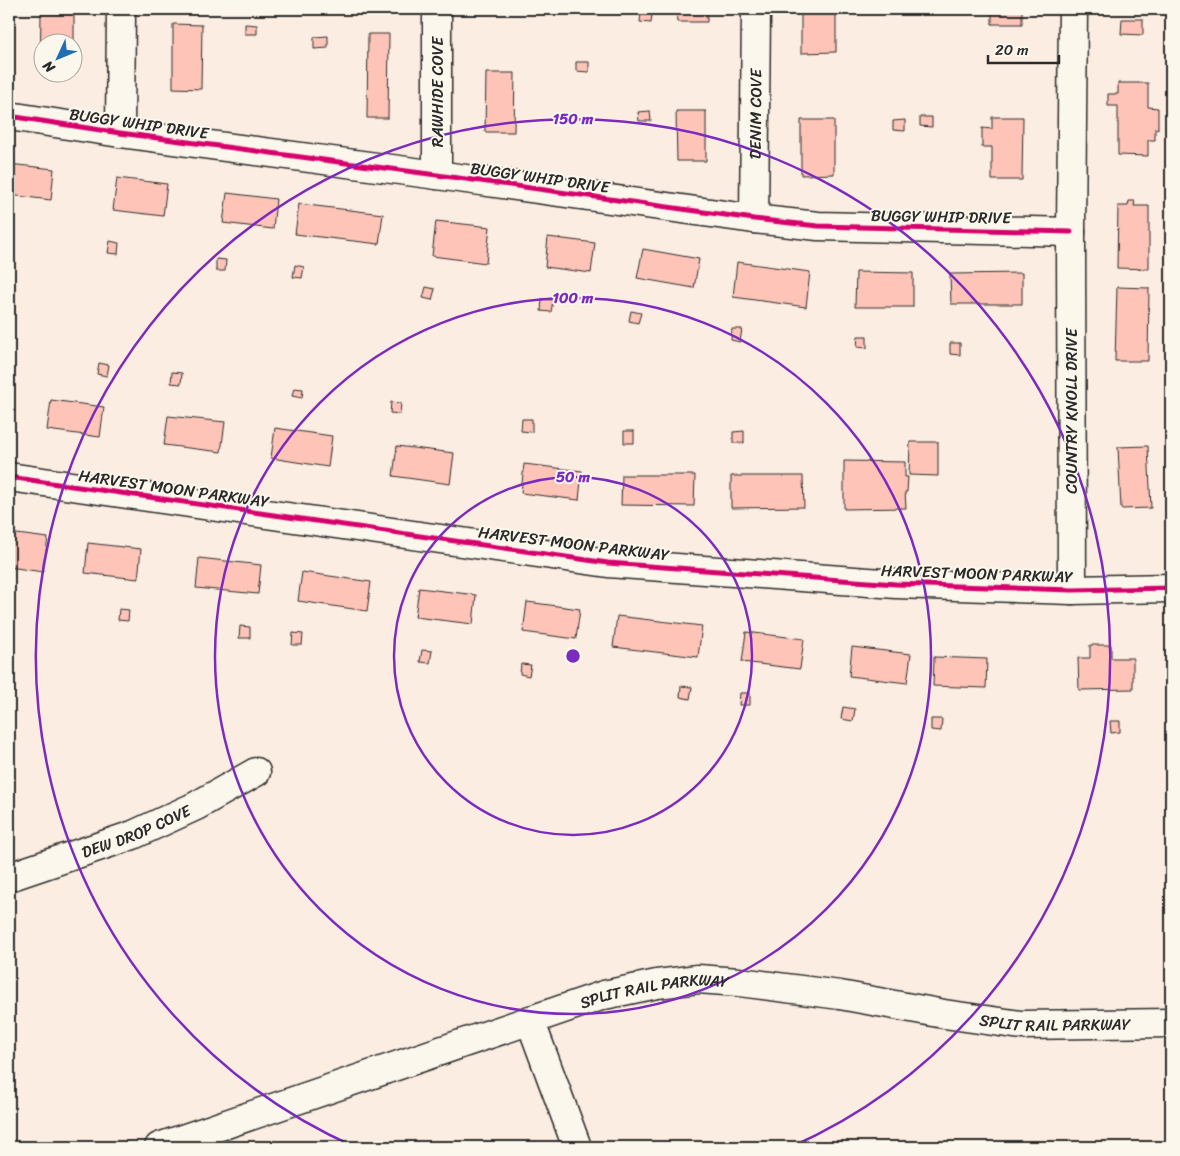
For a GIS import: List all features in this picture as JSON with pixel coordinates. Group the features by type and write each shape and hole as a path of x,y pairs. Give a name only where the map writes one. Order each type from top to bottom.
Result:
{"street":[{"path":"120,133 121,9"},
{"name":"RAWHIDE COVE","path":"436,175 437,9"},
{"name":"DENIM COVE","path":"754,219 756,9"},
{"name":"COUNTRY KNOLL DRIVE","path":"1072,590 1071,232 1073,9"},
{"name":"BUGGY WHIP DRIVE","path":"9,116 120,133 754,219 818,226 1071,232"},
{"name":"HARVEST MOON PARKWAY","path":"9,477 608,563 896,584 1072,590 1171,588"},
{"name":"DEW DROP COVE","path":"9,877 133,835 196,806 256,772"},
{"name":"SPLIT RAIL PARKWAY","path":"159,1147 604,995 657,984 698,980 739,982 840,995 944,1014 1021,1025 1171,1023"},
{"path":"530,1020 577,1147"}],"building":[{"path":"676,9 707,9 707,22 677,22"},
{"path":"801,9 836,9 836,52 801,53"},
{"path":"992,9 1022,9 1022,24 992,24"},
{"path":"41,13 74,14 74,32 41,32"},
{"path":"641,13 652,14 651,23 640,22"},
{"path":"1122,19 1143,19 1143,35 1121,34"},
{"path":"173,24 202,25 201,89 173,88"},
{"path":"245,24 257,25 257,34 245,34"},
{"path":"368,34 389,34 388,118 367,118"},
{"path":"328,36 328,48 314,49 314,37"},
{"path":"576,62 589,62 589,72 576,71"},
{"path":"486,73 515,73 514,132 485,132"},
{"path":"1118,83 1148,83 1148,107 1158,108 1158,129 1155,128 1155,140 1148,140 1148,156 1118,155 1118,106 1108,106 1108,94 1118,94"},
{"path":"650,111 651,121 639,121 638,112"},
{"path":"676,111 706,111 706,161 677,161"},
{"path":"920,117 932,117 932,127 920,126"},
{"path":"992,117 1023,117 1022,180 992,180 992,147 982,147 982,128 992,129"},
{"path":"801,120 834,120 834,174 801,175"},
{"path":"905,120 905,131 893,130 893,121"},
{"path":"9,164 54,169 51,200 9,195"},
{"path":"117,178 167,184 163,216 113,210"},
{"path":"227,193 276,199 273,229 223,223"},
{"path":"1129,201 1135,201 1134,206 1149,206 1149,269 1117,268 1118,206 1128,206"},
{"path":"299,204 383,214 379,244 295,234"},
{"path":"436,221 490,227 486,263 432,256"},
{"path":"548,237 595,243 591,273 545,267"},
{"path":"110,241 119,243 118,254 108,253"},
{"path":"643,249 699,259 694,288 637,278"},
{"path":"216,259 226,260 225,271 216,271"},
{"path":"737,262 810,272 806,307 733,297"},
{"path":"295,265 304,267 302,278 293,277"},
{"path":"856,272 913,273 913,307 855,307"},
{"path":"1022,273 1022,304 951,304 950,274"},
{"path":"426,287 435,289 432,300 423,298"},
{"path":"1117,287 1149,288 1148,361 1115,361"},
{"path":"542,299 553,300 551,312 541,311"},
{"path":"631,311 641,313 638,323 629,321"},
{"path":"732,329 742,329 740,342 731,340"},
{"path":"858,336 867,336 867,348 857,347"},
{"path":"950,343 960,343 960,355 950,354"},
{"path":"99,363 109,365 107,376 97,374"},
{"path":"172,372 182,373 181,384 171,383"},
{"path":"294,388 303,389 302,398 292,396"},
{"path":"51,400 104,407 100,437 47,430"},
{"path":"391,402 401,403 400,414 390,413"},
{"path":"168,416 225,422 221,452 164,445"},
{"path":"522,419 532,419 532,432 521,431"},
{"path":"275,428 332,436 328,467 271,458"},
{"path":"624,431 634,431 634,443 624,443"},
{"path":"744,431 744,443 733,443 733,432"},
{"path":"910,442 938,442 938,476 909,475"},
{"path":"397,446 454,453 450,484 393,476"},
{"path":"1148,446 1151,508 1121,509 1118,447"},
{"path":"844,461 905,462 905,477 908,477 907,492 905,492 906,508 844,509"},
{"path":"524,464 582,471 579,500 521,493"},
{"path":"622,475 695,475 694,506 621,505"},
{"path":"731,476 803,476 804,507 731,508"},
{"path":"9,533 48,538 43,572 9,567"},
{"path":"88,543 141,549 138,579 85,573"},
{"path":"199,558 261,565 258,594 196,588"},
{"path":"302,572 371,582 367,611 298,601"},
{"path":"419,588 476,595 473,624 415,617"},
{"path":"527,602 580,609 576,639 523,632"},
{"path":"119,609 129,610 128,621 118,620"},
{"path":"617,616 702,626 698,657 613,647"},
{"path":"240,626 250,627 250,638 239,638"},
{"path":"746,632 804,639 800,669 742,662"},
{"path":"293,633 303,634 302,645 292,645"},
{"path":"1090,645 1111,645 1111,658 1133,658 1133,689 1079,690 1078,658 1090,658"},
{"path":"852,647 911,654 907,683 849,676"},
{"path":"422,650 432,651 430,663 420,662"},
{"path":"934,657 987,659 986,688 933,686"},
{"path":"521,664 531,665 529,676 520,674"},
{"path":"681,686 692,687 690,699 680,697"},
{"path":"740,693 750,693 750,705 739,705"},
{"path":"843,707 855,709 853,721 841,719"},
{"path":"931,719 942,719 941,731 931,730"},
{"path":"1110,721 1120,721 1120,732 1111,733"}],"cycle path":[{"path":"9,116 120,133 754,219 818,226 1071,232"},
{"path":"9,477 608,563 896,584 1072,590 1171,588"}]}
